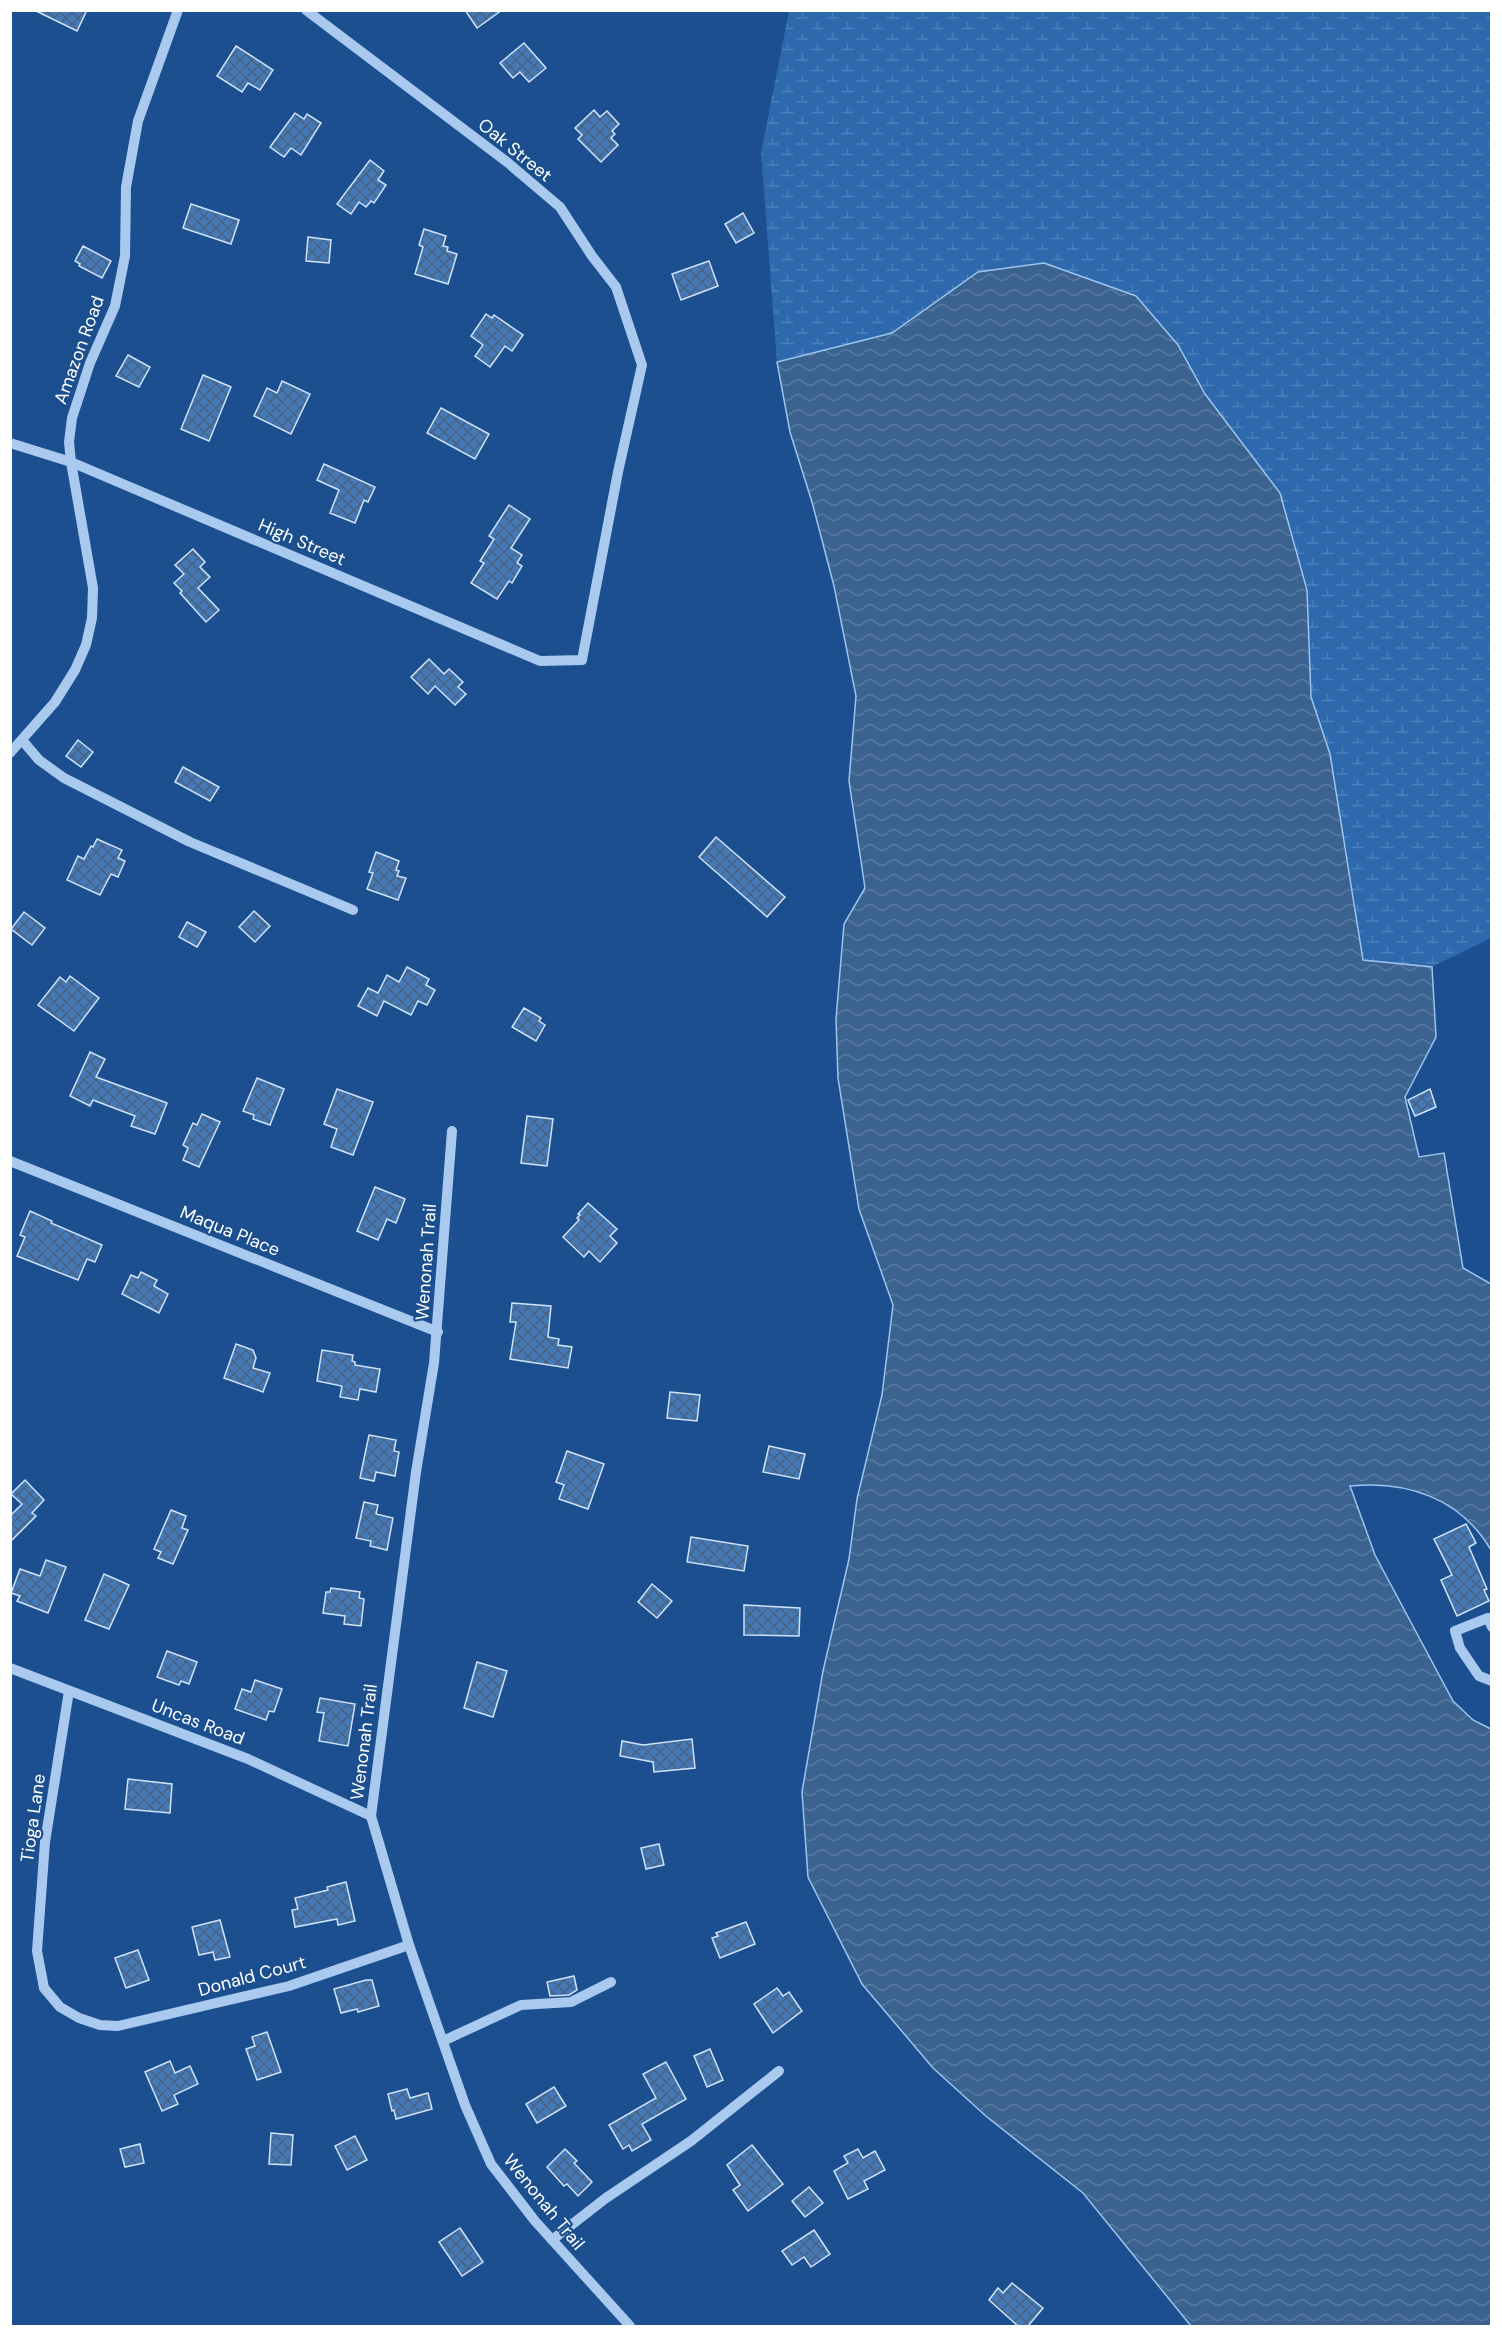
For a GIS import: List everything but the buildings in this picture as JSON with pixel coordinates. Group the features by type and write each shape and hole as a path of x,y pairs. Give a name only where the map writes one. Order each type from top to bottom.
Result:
{"street":[{"name":"Amazon Road","path":"10,753 55,702 75,670 86,645 92,618 93,588 71,462 69,442 72,418 90,363 115,306 125,256 126,187 138,121 178,10"},
{"name":"Oak Street","path":"306,10 507,162 560,207 592,256 616,287 642,365 618,472 582,660"},
{"name":"High Street","path":"10,443 71,462 540,661 582,660"},
{"path":"22,740 39,760 64,778 190,842 353,910"},
{"name":"Wenonah Trail","path":"452,1131 438,1332 431,1393 416,1472 371,1816 409,1945 465,2105 491,2164 552,2241 630,2326"},
{"name":"Maqua Place","path":"10,1161 438,1332"},
{"path":"1491,1627 1488,1618 1455,1631 1460,1648 1479,1676 1491,1681"},
{"name":"Uncas Road","path":"10,1668 248,1759 371,1816"},
{"name":"Tioga Lane","path":"69,1691 45,1842 37,1951 45,1988 60,2007 79,2018 100,2025"},
{"name":"Donald Court","path":"100,2025 118,2026 289,1986 409,1945"},
{"path":"443,2041 520,2005 572,2002 612,1982"},
{"path":"552,2241 606,2198 691,2140 779,2071"}],"green space":[{"path":"789,11 1491,11 1491,938 1432,967 1363,961 1330,754 1311,697 1307,590 1280,493 1205,394 1178,345 1136,296 1044,263 978,272 892,333 777,362 761,153"}],"water":[{"path":"1044,263 1136,296 1178,345 1205,394 1280,493 1307,590 1311,697 1330,754 1363,960 1432,967 1436,1037 1405,1097 1419,1157 1444,1153 1463,1268 1491,1284 1491,1550 1479,1532 1464,1518 1431,1497 1392,1486 1350,1486 1375,1555 1453,1701 1473,1720 1491,1729 1491,2326 1191,2326 1083,2193 987,2117 933,2068 862,1984 808,1877 802,1792 823,1671 849,1559 857,1499 882,1395 893,1305 859,1209 838,1078 836,1019 844,924 865,888 849,781 856,696 834,586 812,502 790,432 777,362 892,333 978,272"}]}
